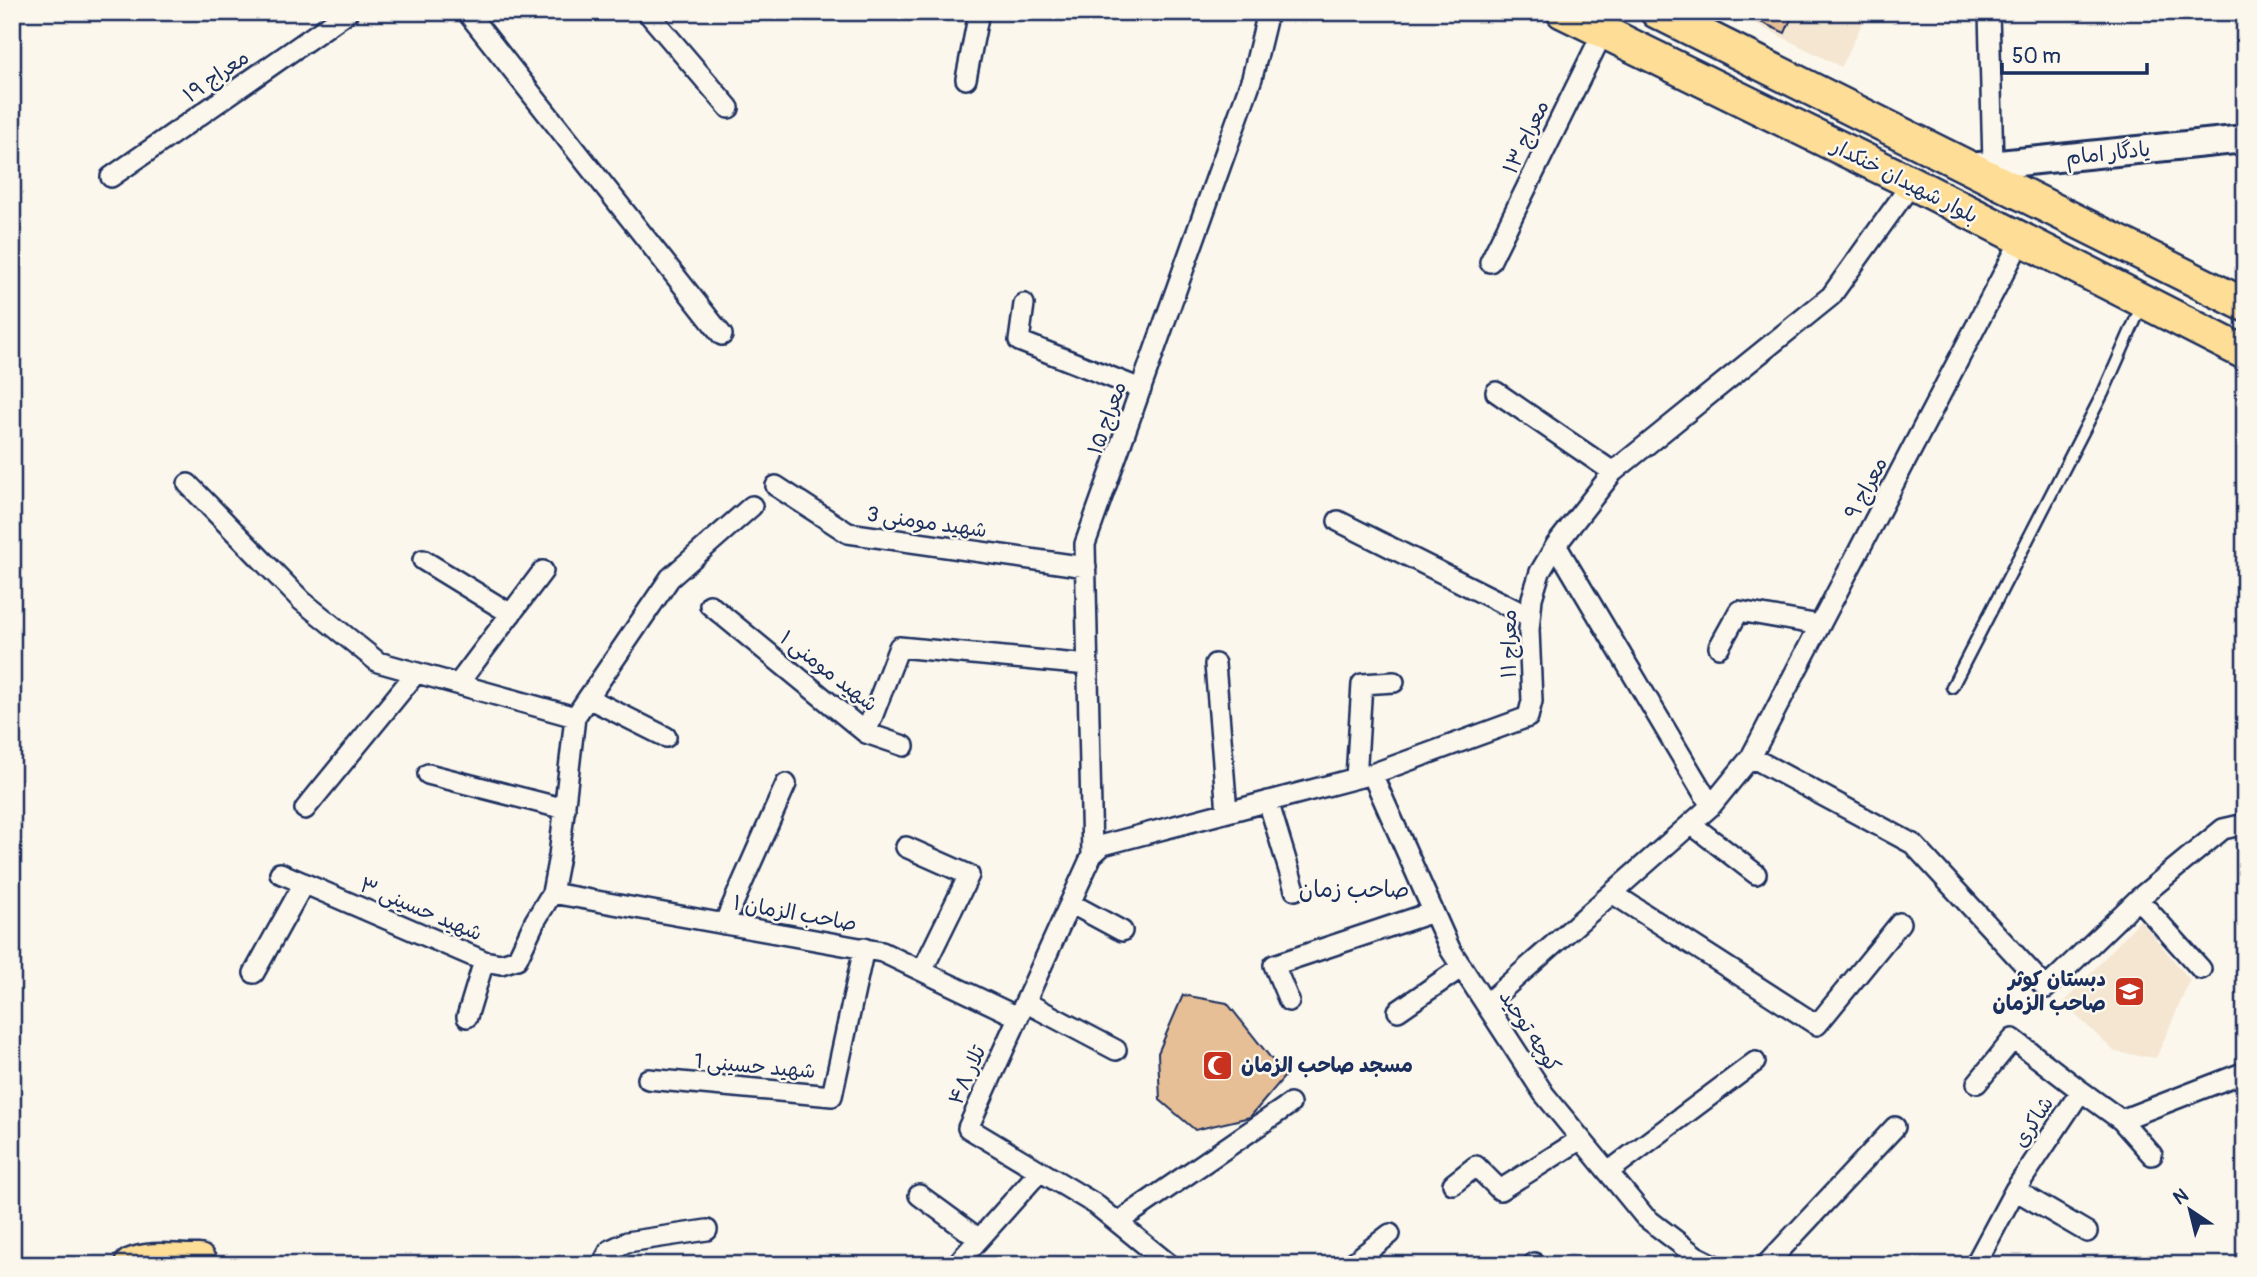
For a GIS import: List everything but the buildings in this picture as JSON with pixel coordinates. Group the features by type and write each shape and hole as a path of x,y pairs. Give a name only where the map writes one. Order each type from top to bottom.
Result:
{"highway":[{"name":"بلوار شهیدان خنکدار","path":"1563,12 1912,183 2245,353"},
{"name":"بلوار شهیدان خنکدار","path":"1657,12 1982,166 2245,305"},
{"path":"131,1265 143,1260 183,1264"}],"main road":[{"name":"یادگار امام","path":"1982,166 2245,139"}],"street":[{"name":"معراج ۱۹","path":"111,177 348,12"},
{"path":"467,12 722,335"},
{"path":"647,12 729,108"},
{"path":"966,79 979,12"},
{"name":"معراج ۱۵","path":"1092,855 1086,544 1252,78 1268,12"},
{"path":"1982,166 1989,12"},
{"name":"معراج ۱۳","path":"1489,262 1603,32"},
{"name":"معراج ۱۱","path":"1092,855 1103,845 1364,776 1528,717 1532,701 1532,598 1541,572 1556,545 1613,472 1831,296 1912,183"},
{"name":"معراج ۹","path":"1486,1004 1711,806 1751,757 2021,240"},
{"path":"1024,304 1019,341 1141,389"},
{"path":"1496,392 1613,472"},
{"path":"188,484 302,601 378,662 575,717"},
{"name":"شهید مومنی 3","path":"776,486 848,533 1086,567"},
{"path":"552,893 559,856 575,717 670,578 752,506"},
{"path":"1338,521 1530,617"},
{"path":"1556,545 1711,806"},
{"path":"423,560 511,614"},
{"path":"458,684 543,572"},
{"name":"شهید مومنی ۱","path":"710,605 866,733 899,648 1088,665"},
{"path":"1719,647 1739,611 1820,625"},
{"path":"1215,664 1227,812"},
{"path":"305,809 416,673"},
{"path":"1364,776 1362,684 1394,682"},
{"path":"588,698 666,737"},
{"path":"866,733 904,746"},
{"path":"1751,757 1913,844 2046,988 2138,899 2223,829 2245,824"},
{"path":"428,774 565,809"},
{"name":"کوچه توحید","path":"1364,776 1450,949 1544,1094 1645,1217 1696,1256 1714,1265"},
{"path":"724,924 786,784"},
{"path":"1268,801 1295,890"},
{"path":"1691,824 1756,874"},
{"path":"906,847 969,875 922,971"},
{"name":"تلار ۴۸","path":"1092,855 968,1129 1095,1204 1170,1265"},
{"name":"شهید حسینی ۳","path":"279,873 484,961 501,964 517,959 552,893"},
{"path":"254,973 304,883"},
{"name":"صاحب الزمان ۱","path":"552,893 882,952 1116,1050"},
{"path":"1612,893 1817,1025 1900,923"},
{"path":"2138,899 2200,969"},
{"path":"1070,903 1122,931"},
{"path":"1289,1001 1274,965 1433,912"},
{"name":"شهید حسینی 1","path":"648,1079 832,1096 864,948"},
{"path":"467,1017 484,961"},
{"path":"1398,1012 1462,967"},
{"path":"1977,1083 2013,1039 2081,1091"},
{"path":"1608,1172 1755,1062"},
{"path":"2121,1120 2245,1072"},
{"name":"شاکری","path":"1975,1265 2015,1190 2081,1091 2121,1120 2152,1155"},
{"path":"1118,1222 1290,1104"},
{"path":"1766,1265 1895,1128"},
{"path":"1453,1184 1476,1166 1500,1190 1581,1139"},
{"path":"956,1265 1040,1171"},
{"path":"2015,1190 2087,1232"},
{"path":"919,1195 979,1239"},
{"path":"606,1257 627,1242 707,1230"},
{"path":"1350,1265 1390,1234"}],"lane":[{"path":"1952,687 2103,393 2143,302"}],"shaded area":[{"path":"1733,12 1868,12 1841,67"},
{"name":"دبستان کوثر صاحب الزمان","path":"2140,920 2190,980 2156,1058 2115,1052 2063,1003"}],"place":[{"name":"دبستان کوثر صاحب الزمان","path":"2129,991"},
{"name":"مسجد صاحب الزمان","path":"1218,1065"}],"district":[{"name":"صاحب زمان","path":"1354,889"}]}
